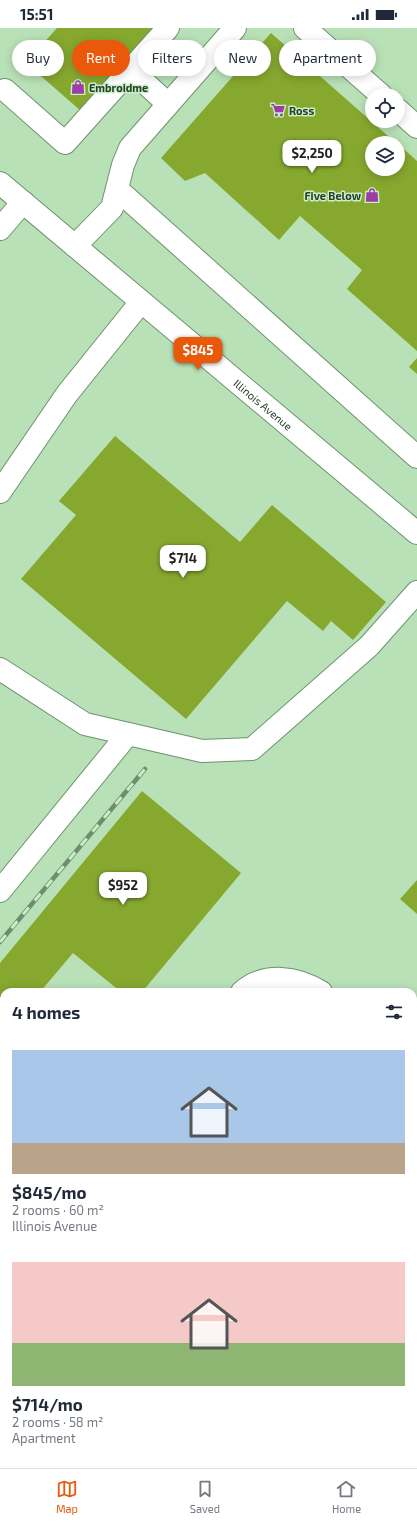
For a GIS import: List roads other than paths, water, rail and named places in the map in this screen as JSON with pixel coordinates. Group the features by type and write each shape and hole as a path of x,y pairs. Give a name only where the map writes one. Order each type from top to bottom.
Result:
{"street":[{"path":"5,90 65,143 132,71 168,28"},
{"path":"75,246 112,208 118,190 123,165 130,148 236,28"},
{"path":"305,28 373,88"},
{"path":"132,71 168,104"},
{"path":"405,116 417,127"},
{"name":"Illinois Avenue","path":"0,183 417,533"},
{"path":"118,190 417,457"},
{"path":"0,229 23,202"},
{"path":"0,492 67,394 141,302"},
{"path":"0,669 85,724 202,751 252,749 369,646 417,592"},
{"path":"0,891 82,793 128,734"},
{"path":"247,988 250,985 271,978 307,983 315,988"}],"railway":[{"path":"0,942 145,769"}],"place":[{"name":"Embroidme","path":"78,87"},
{"name":"Ross","path":"278,110"},
{"name":"Five Below","path":"372,195"}]}
